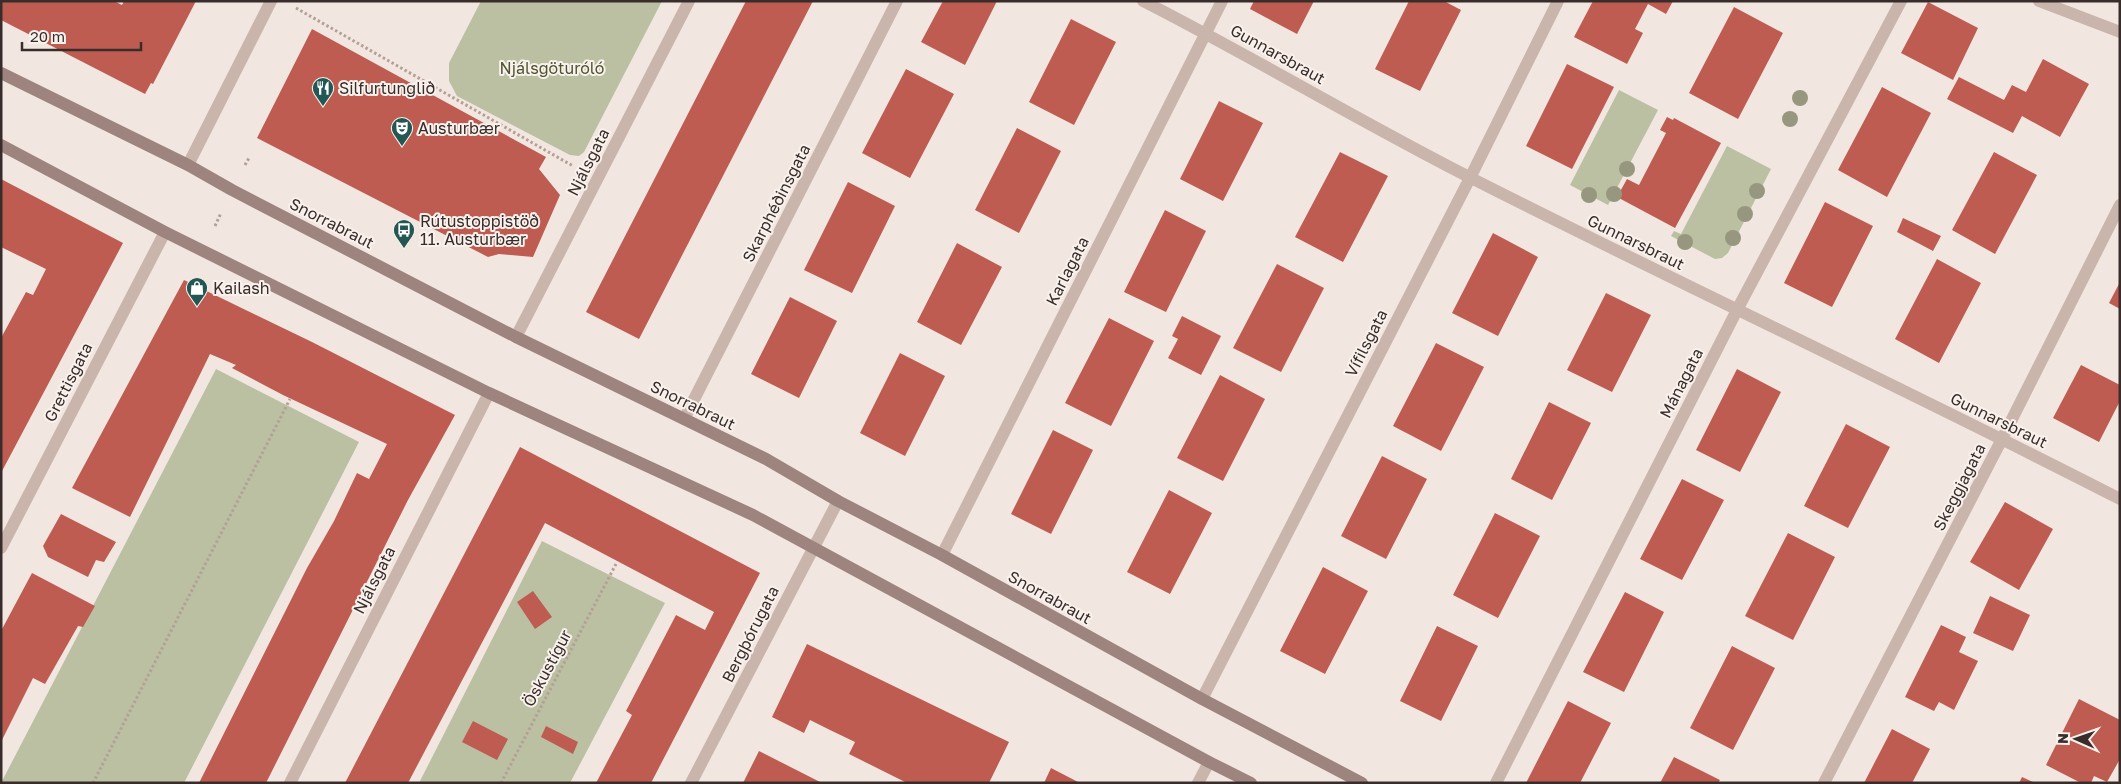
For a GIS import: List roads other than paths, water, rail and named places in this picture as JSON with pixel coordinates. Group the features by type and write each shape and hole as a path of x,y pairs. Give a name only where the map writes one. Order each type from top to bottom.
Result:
{"main road":[{"name":"Snorrabraut","path":"1,73 188,165 232,190 516,337 766,459 838,501 942,555 1202,700 1362,783"},
{"path":"1,145 165,232 489,393 753,515 1251,783"}],"street":[{"path":"188,165 271,1"},
{"name":"Njálsgata","path":"516,337 689,1"},
{"name":"Skarphéðinsgata","path":"684,419 897,1"},
{"name":"Gunnarsbraut","path":"1144,1 1470,178 2002,439 2120,499"},
{"name":"Karlagata","path":"942,555 1222,1"},
{"name":"Vífilsgata","path":"1202,700 1470,178 1558,1"},
{"name":"Mánagata","path":"1496,783 1737,310 1901,1"},
{"path":"2038,1 2120,32"},
{"name":"Skeggjagata","path":"1824,783 2002,439 2120,205"},
{"name":"Grettisgata","path":"1,548 165,232"},
{"name":"Njálsgata","path":"290,783 489,393"},
{"name":"Bergþórugata","path":"691,783 838,501"},
{"path":"1198,783 1209,762"}],"place":[{"name":"Silfurtunglið","path":"323,107"},
{"name":"Austurbær","path":"402,147"},
{"name":"Rútustoppistöð 11. Austurbær","path":"404,249"},
{"name":"Kailash","path":"197,307"}],"park label":[{"name":"Njálsgöturóló","path":"552,68"}]}
